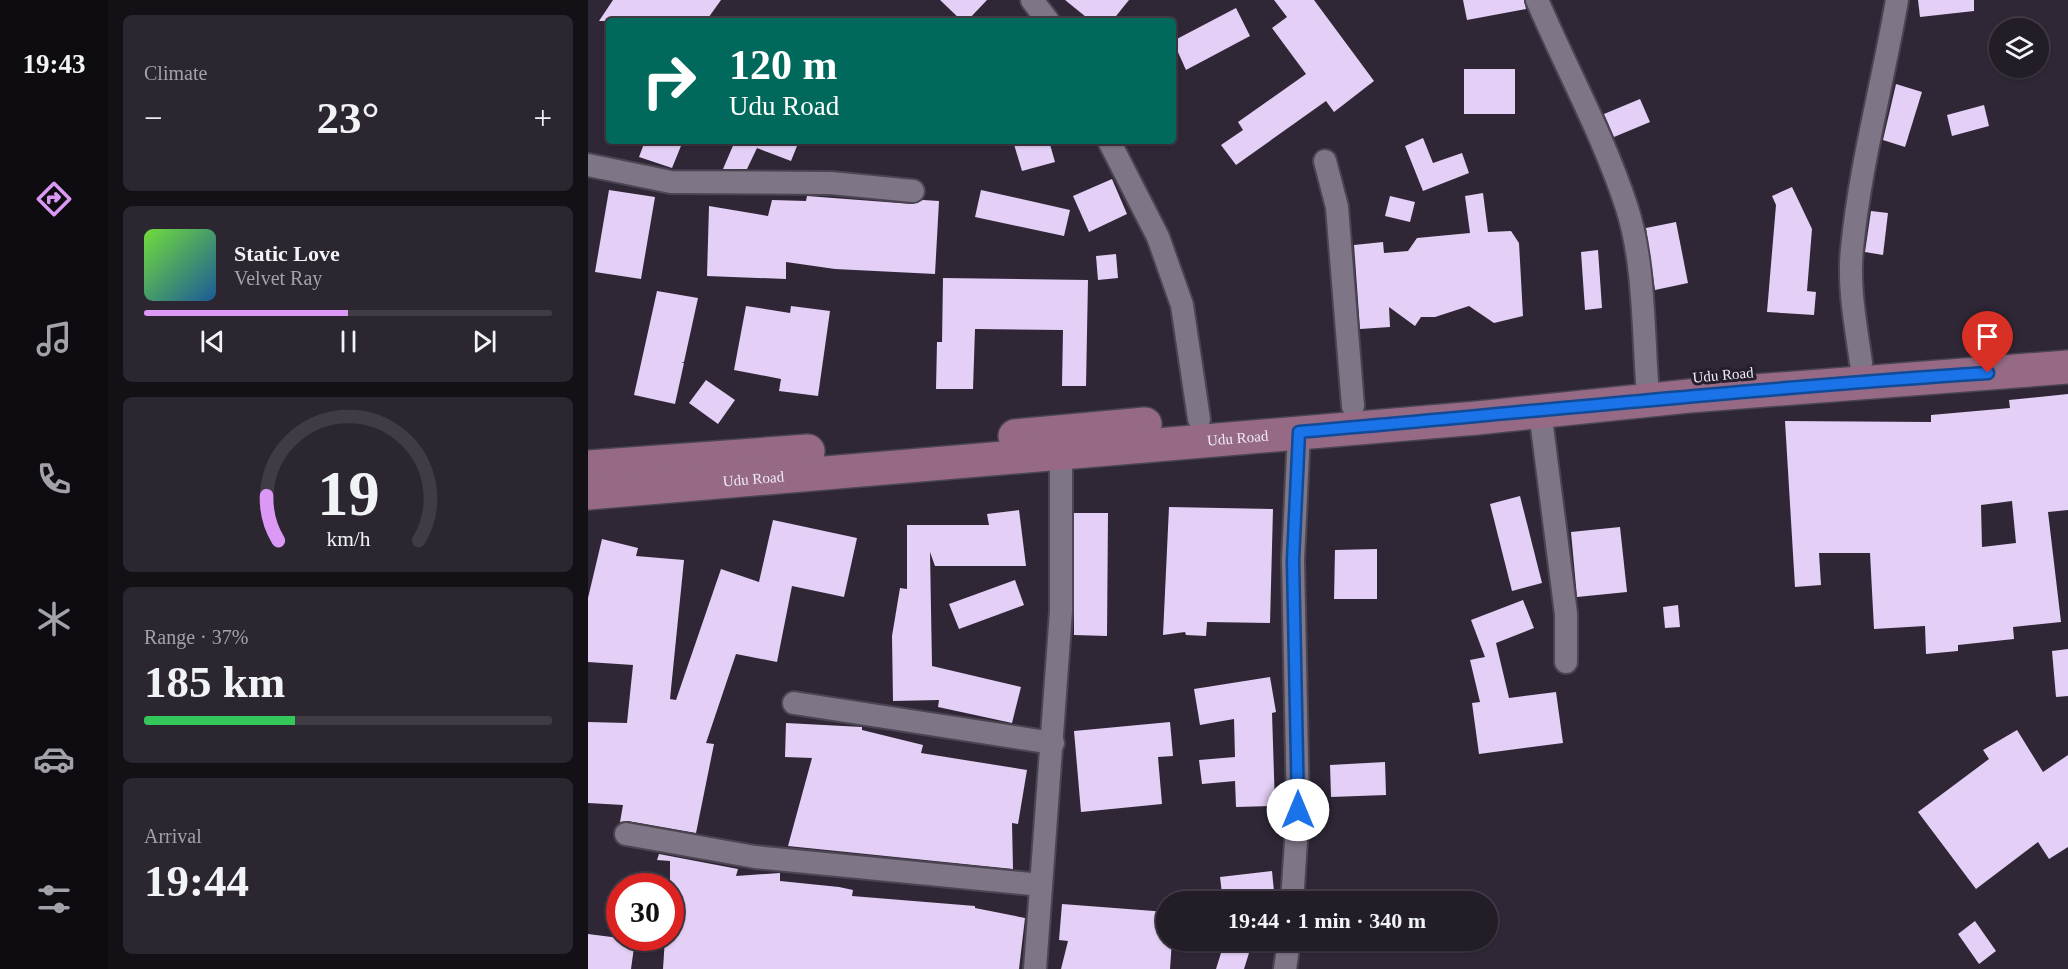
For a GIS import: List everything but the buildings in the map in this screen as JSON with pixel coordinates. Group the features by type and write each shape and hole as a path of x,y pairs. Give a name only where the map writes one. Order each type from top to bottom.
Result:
{"main road":[{"name":"Udu Road","path":"588,467 934,443 2068,346"},
{"name":"Udu Road","path":"588,493 1061,454 1884,379 2068,367"}],"street":[{"path":"1032,0 1046,18"},
{"path":"1537,0 1601,142 1627,207 1640,275 1647,382"},
{"path":"1861,363 1851,294 1852,250 1864,168 1897,0"},
{"path":"1111,144 1158,237 1182,305 1199,419"},
{"path":"1325,161 1337,207 1353,406"},
{"path":"588,165 671,182 831,183 913,191"},
{"path":"1540,411 1566,614 1566,662"},
{"path":"1293,891 1298,810 1293,560 1299,432"},
{"path":"1035,969 1061,611 1061,454"},
{"path":"794,703 1053,743"},
{"path":"627,834 755,857 1041,885"},
{"path":"1285,969 1287,951"}],"route":[{"path":"1298,810 1298,692 1293,560 1299,432 1477,418 1884,379 1988,373"}]}
